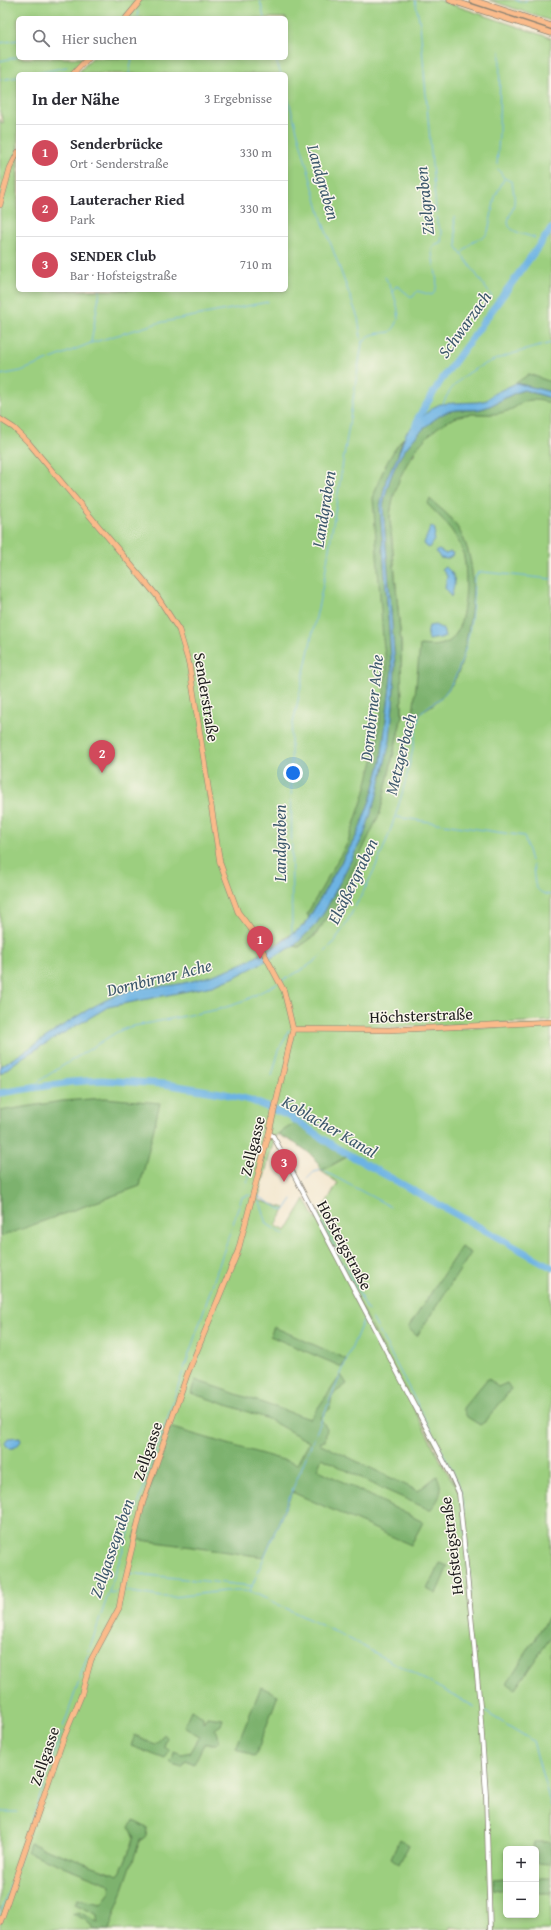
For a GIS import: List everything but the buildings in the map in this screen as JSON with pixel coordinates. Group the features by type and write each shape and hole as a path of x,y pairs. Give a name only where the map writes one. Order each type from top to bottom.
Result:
{"highway":[{"path":"450,0 551,33"},
{"path":"472,0 551,26"}],"main road":[{"path":"128,16 141,0"},
{"path":"75,72 86,60"},
{"path":"0,205 10,168 16,156"},
{"name":"Senderstraße","path":"0,419 22,434 157,596 169,611 179,630 189,664 220,863 236,909 255,938 281,985 293,1029"},
{"name":"Höchsterstraße","path":"293,1029 389,1030 551,1022"},
{"name":"Zellgasse","path":"0,1923 64,1737 81,1696 92,1660 119,1608 125,1576 143,1502 187,1375 238,1251 269,1133 293,1029"}],"street":[{"name":"Hofsteigstraße","path":"269,1133 273,1136 292,1171 450,1473 458,1493 464,1535 481,1721 486,1795 490,1930"}],"green space":[{"path":"0,0 439,0 551,38 551,1021 373,1028 385,1031 551,1025 551,1930 477,1930 450,1927 449,1930 0,1930 0,119 2,124 4,123 0,112","holes":["412,450 415,453 400,475 394,492 390,519 401,642 402,716 380,813 316,935 299,947 294,946 260,963 257,956 301,928 313,913 371,798 392,670 380,508","294,1124 347,1157 321,1171 338,1183 316,1220 305,1199 286,1231 276,1226 285,1208 258,1200 275,1136","349,1284 461,1494 445,1469"]},
{"path":"489,0 551,0 551,21"},
{"path":"529,374 551,382 551,392 516,383"},
{"path":"524,390 551,398 551,403 532,400 522,403 508,411 490,414 465,415 446,422 432,432 421,444 402,472 396,488 390,519 401,642 402,716 380,813 336,906 315,935 299,947 294,946 316,924 363,835 383,771 393,706 395,665 383,507 393,472 398,461 413,440 426,426 440,415 451,411 476,410 485,408"},
{"path":"403,438 397,458 386,480 380,508 392,670 381,762 371,798 357,835 309,918 307,914 348,842 364,795 376,749 387,669 383,640 373,498 385,466"},
{"path":"430,499 448,515 458,528 465,542 470,557 472,573 472,605 464,654 456,678 438,701 424,710 419,716 413,716 420,645 432,646 449,642 457,632 464,609 466,569 462,550 452,531 427,504"},
{"path":"105,1098 160,1103 140,1186 0,1237 0,1111 62,1101"},
{"path":"295,1123 348,1156 321,1171 314,1158 309,1153 278,1134"},
{"path":"461,1247 471,1253 417,1336 408,1328"},
{"path":"274,1327 346,1359 342,1367 270,1336"},
{"path":"341,1375 347,1384 332,1395 330,1409 320,1418 327,1428 325,1441 319,1443 418,1491 437,1476 440,1486 440,1494 430,1510 377,1486 322,1458 317,1469 423,1522 411,1545 292,1492 264,1557 134,1539 169,1427 297,1464 309,1442 266,1418 191,1393 195,1380 310,1419"},
{"path":"488,1378 498,1387 507,1383 511,1389 486,1421 480,1425 467,1417 463,1408"},
{"path":"440,1563 448,1566 436,1594 427,1589"},
{"path":"551,1613 551,1637 515,1689 507,1683"},
{"path":"261,1687 278,1695 255,1757 236,1748"},
{"path":"191,1710 203,1717 203,1723 207,1717 223,1719 221,1725 215,1729 219,1741 216,1744 204,1744 194,1764 186,1760 182,1767 170,1762 174,1751 182,1754 190,1752 199,1736 184,1726"},
{"path":"164,1734 167,1737 164,1747 170,1750 165,1759 131,1746 135,1735 155,1745"},
{"path":"134,1821 147,1828 145,1837 140,1840 109,1930 96,1930 84,1919 72,1914 79,1912 98,1922 98,1915 75,1904 77,1899 101,1904 111,1891 109,1884 27,1852 30,1843 118,1875 134,1839 129,1827"},
{"path":"400,1839 409,1845 399,1864 391,1858"},
{"path":"534,1842 551,1842 551,1864 539,1863 539,1846 533,1846"},
{"path":"503,1878 503,1891 493,1889 493,1879"},
{"path":"539,1878 551,1878 551,1893 539,1893"}],"water":[{"path":"516,383 551,392 551,398 524,390 485,408 476,410 455,410 440,415 426,426 413,440 395,467 387,489 383,507 395,665 390,741 376,799 364,835 325,911 316,924 294,946 233,978 212,986 108,1007 23,1057 0,1074 0,1066 32,1047 94,1006 133,989 190,982 208,977 244,963 278,944 306,923 357,835 371,798 381,762 392,670 380,508 386,480 397,458 406,433 419,419 434,407 440,404 478,402 487,400 493,394"},
{"path":"431,526 435,529 434,540 429,548 426,547 424,543"},
{"path":"439,550 446,554 450,552 453,553 452,556 447,559 440,558 436,551"},
{"path":"445,567 454,577 454,588 451,597 445,588 447,576 442,569"},
{"path":"435,625 443,629 445,637 429,640 427,636 429,626"},
{"path":"20,1437 21,1441 16,1446 13,1448 6,1447 5,1442 8,1438"}],"waterway":[{"name":"Landgraben","path":"260,0 264,16"},
{"name":"Zielgraben","path":"363,343 365,339 371,335 390,332 397,323 398,308 393,292 396,286 411,297 413,297 417,291 432,295 435,291 437,279 432,249 434,245 441,242 442,233 437,223 420,24 415,0"},
{"path":"515,0 523,2 527,0"},
{"path":"137,16 138,11"},
{"path":"0,43 16,40"},
{"path":"497,164 499,135 500,51"},
{"path":"0,61 16,57"},
{"path":"129,72 132,60"},
{"name":"Landgraben","path":"276,60 280,72"},
{"path":"42,72 67,67"},
{"path":"0,80 16,77"},
{"name":"Landgraben","path":"288,98 322,220 358,318 362,344 324,580 291,733 292,936"},
{"path":"498,169 504,178 512,182 514,201 508,224 518,233 535,238"},
{"path":"463,252 473,241 485,236 488,232 495,197 504,179"},
{"path":"454,217 457,247 492,297"},
{"name":"Schwarzach","path":"415,428 418,418 440,382 551,229"},
{"path":"385,277 393,292"},
{"path":"0,375 21,371 91,343 100,292"},
{"path":"91,343 158,323 268,302"},
{"path":"443,404 450,390 461,379 474,370 505,356 551,343"},
{"name":"Metzgerbach","path":"281,981 309,965 329,948 346,924 368,883 379,860 396,813 415,741 419,716 425,709 446,692 453,681 464,653 471,621 474,578 478,573 483,572 551,579"},
{"name":"Elsäßergraben","path":"396,817 524,836 531,861"},
{"name":"Elsäßergraben","path":"533,865 537,889 540,892 551,895"},
{"name":"Elsäßergraben","path":"35,1087 36,1084 45,1077 117,1032 129,1027 220,1009 242,1002 278,983"},
{"path":"272,1076 279,1050 289,1030"},
{"name":"Koblacher Kanal","path":"0,1093 71,1082 101,1080 164,1084 221,1093 250,1100 291,1117 335,1147 551,1267"},
{"path":"246,1186 260,1145"},
{"name":"Landgraben","path":"307,1179 314,1172 322,1170 391,1207"},
{"path":"302,1184 368,1311"},
{"name":"Zellgassegraben","path":"0,1915 242,1197 250,1195"},
{"name":"Landgraben","path":"256,1195 284,1211 292,1199"},
{"path":"258,1195 267,1224 284,1235"},
{"path":"372,1318 452,1470 461,1491 471,1594"},
{"path":"250,1591 363,1321"},
{"path":"128,1573 252,1586"},
{"path":"125,1591 126,1582"},
{"path":"109,1593 120,1591"},
{"path":"125,1591 162,1597 224,1591 250,1591 346,1637 475,1707"},
{"path":"484,1711 533,1741 551,1806"},
{"path":"0,1812 18,1812"}],"place":[{"name":"Lauteracher Ried","path":"102,773"},
{"name":"Senderbrücke","path":"260,959"},
{"name":"SENDER Club","path":"284,1182"}],"water label":[{"name":"Dornbirner Ache","path":"371,708"},
{"name":"Dornbirner Ache","path":"159,977"}]}
